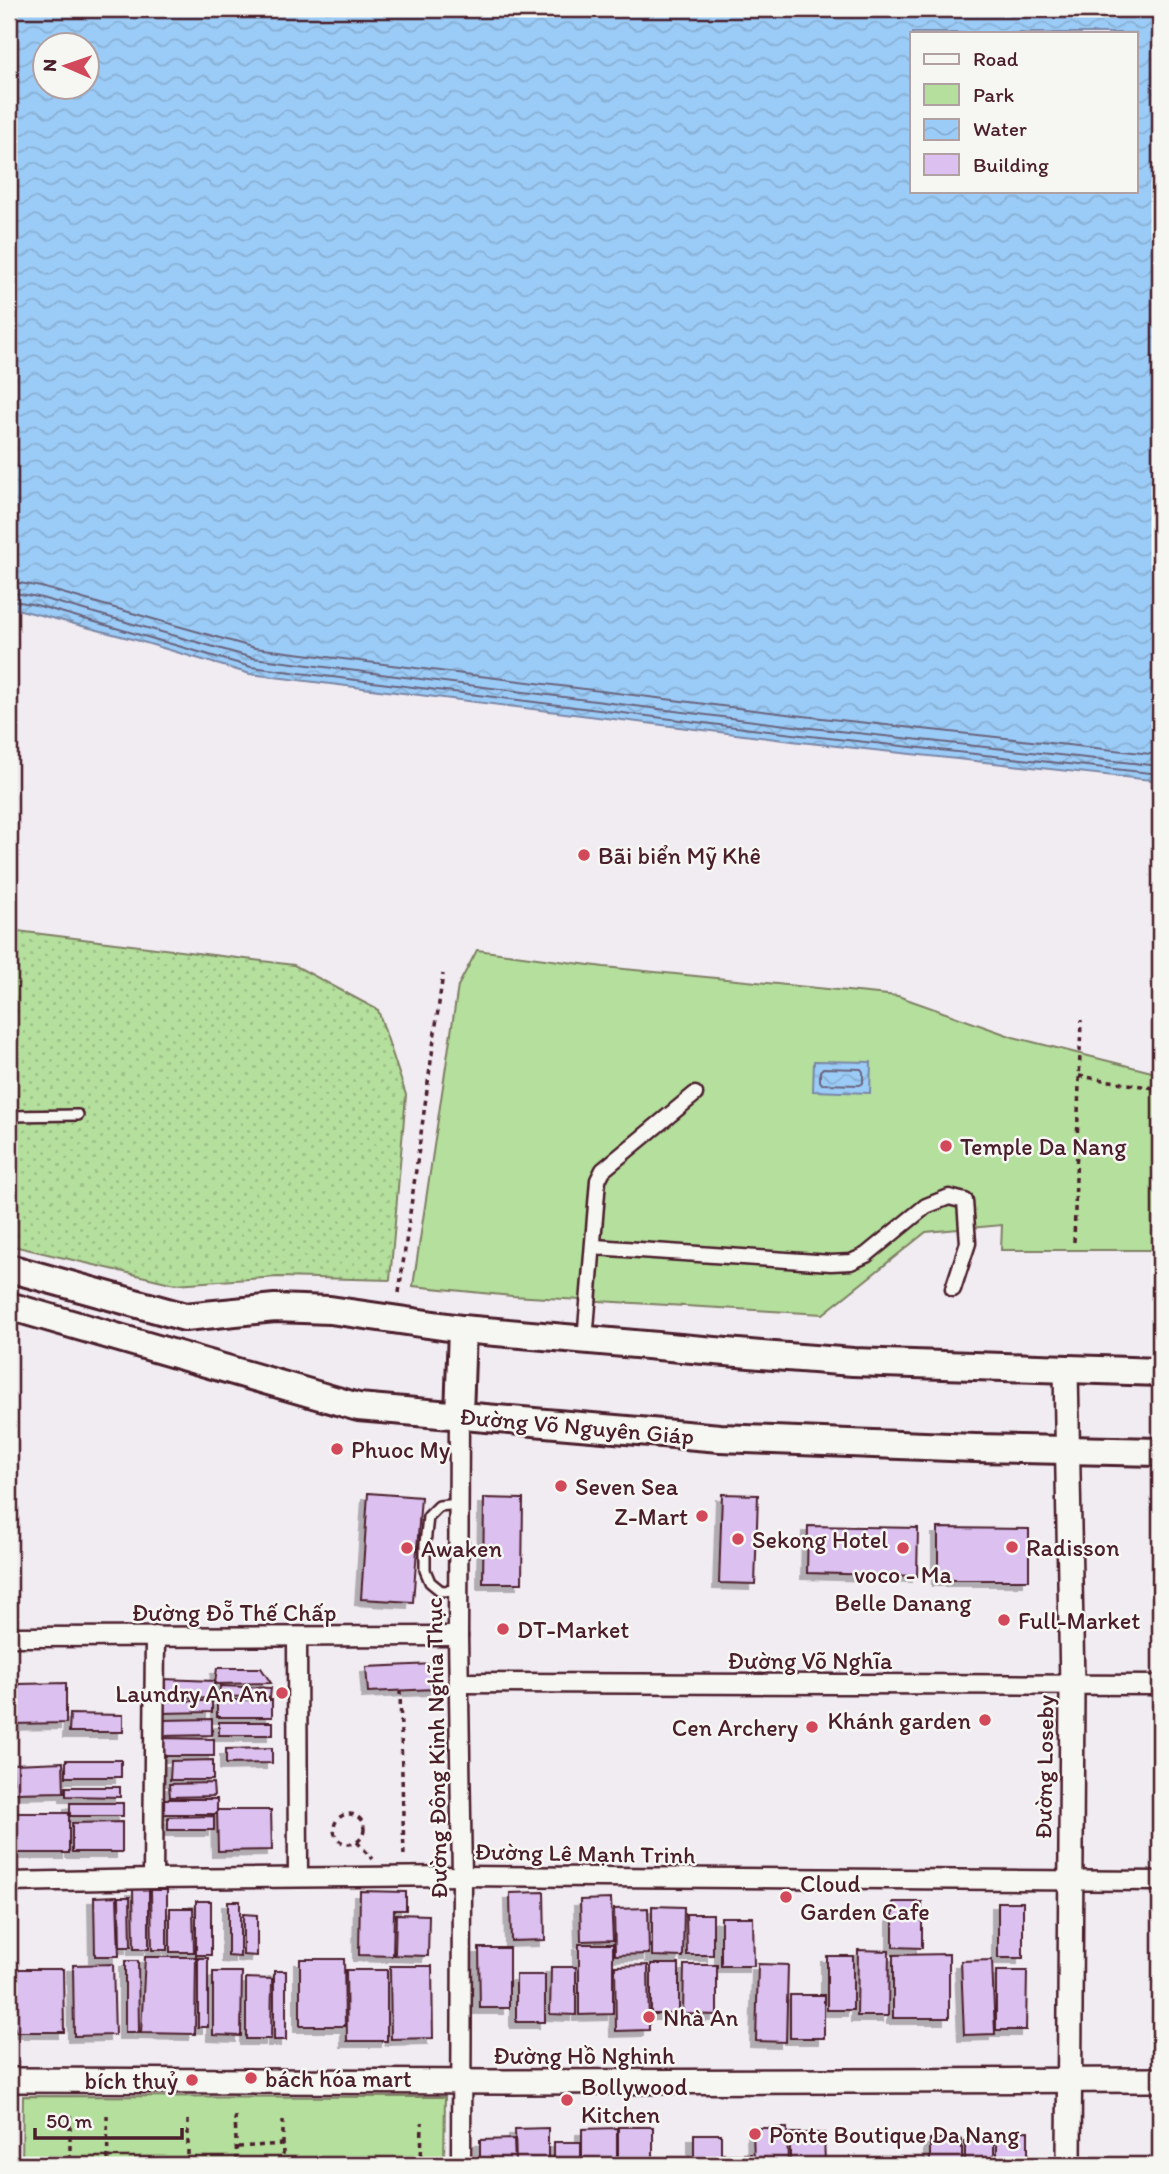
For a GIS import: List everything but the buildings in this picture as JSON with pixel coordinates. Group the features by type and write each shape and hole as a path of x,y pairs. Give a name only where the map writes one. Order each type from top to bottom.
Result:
{"main road":[{"path":"9,1268 185,1317 275,1308 303,1309 585,1341 853,1362 1160,1372"},
{"name":"Đường Võ Nguyên Giáp","path":"9,1306 358,1407 720,1438 1160,1452"},
{"path":"459,1415 462,1329"}],"street":[{"path":"585,1341 594,1247 596,1191 603,1170 695,1094"},
{"path":"594,1247 831,1263 851,1262 866,1255 926,1206 949,1197 965,1201 968,1243 953,1289"},
{"name":"Đường Loseby","path":"1066,1370 1072,1685 1069,2165"},
{"name":"Đường Đông Kinh Nghĩa Thục","path":"459,1415 461,2165"},
{"path":"153,1878 155,1636"},
{"name":"Đường Đỗ Thế Chấp","path":"9,1637 458,1636"},
{"path":"297,1637 298,1877"},
{"name":"Đường Võ Nghĩa","path":"459,1683 1160,1685"},
{"name":"Đường Lê Mạnh Trinh","path":"9,1882 462,1876 1160,1881"},
{"name":"Đường Hồ Nghinh","path":"9,2080 1160,2080"}],"lane":[{"path":"9,1116 78,1115"},
{"path":"458,1590 441,1591 430,1582 425,1570 425,1544 428,1517 439,1506 459,1504"}],"path":[{"path":"400,1293 443,974"},
{"path":"1074,1241 1081,1020"},
{"path":"1079,1076 1160,1089"},
{"path":"400,1690 404,1860"},
{"path":"355,1815 362,1821 364,1830 356,1841 347,1843 338,1838 334,1829 342,1816 355,1815"},
{"path":"356,1841 374,1861"},
{"path":"70,2115 70,2165"},
{"path":"107,2115 108,2165"},
{"path":"283,2115 283,2165"},
{"path":"188,2116 188,2165"},
{"path":"235,2116 237,2165"},
{"path":"421,2165 422,2122"},
{"path":"237,2147 283,2144"}],"green space":[{"path":"9,930 294,965 378,1010 406,1095 390,1280 278,1277 175,1284 9,1245"},
{"path":"477,950 604,967 898,996 1013,1037 1160,1074 1160,1250 1001,1250 1002,1225 926,1232 823,1314 512,1296 413,1286 458,986"},
{"path":"23,2096 445,2097 444,2165 22,2165"}],"water":[{"path":"9,9 1160,9 1160,781 800,742 250,674 136,640 9,607"},
{"path":"814,1061 871,1062 870,1093 813,1091"}],"place":[{"name":"Bãi biển Mỹ Khê","path":"584,855"},
{"name":"Temple Da Nang","path":"946,1146"},
{"name":"Phuoc My","path":"337,1449"},
{"name":"Seven Sea","path":"561,1486"},
{"name":"Z-Mart","path":"702,1516"},
{"name":"Sekong Hotel","path":"738,1539"},
{"name":"Radisson","path":"1012,1547"},
{"name":"Awaken","path":"407,1548"},
{"name":"voco - Ma Belle Danang","path":"903,1548"},
{"name":"Full-Market","path":"1004,1620"},
{"name":"DT-Market","path":"503,1629"},
{"name":"Laundry An An","path":"282,1693"},
{"name":"Khánh garden","path":"985,1720"},
{"name":"Cen Archery","path":"812,1727"},
{"name":"Cloud Garden Cafe","path":"786,1897"},
{"name":"Nhà An","path":"649,2017"},
{"name":"bách hóa mart","path":"251,2078"},
{"name":"bích thuỷ","path":"192,2080"},
{"name":"Bollywood Kitchen","path":"567,2100"},
{"name":"Ponte Boutique Da Nang","path":"755,2134"}]}
